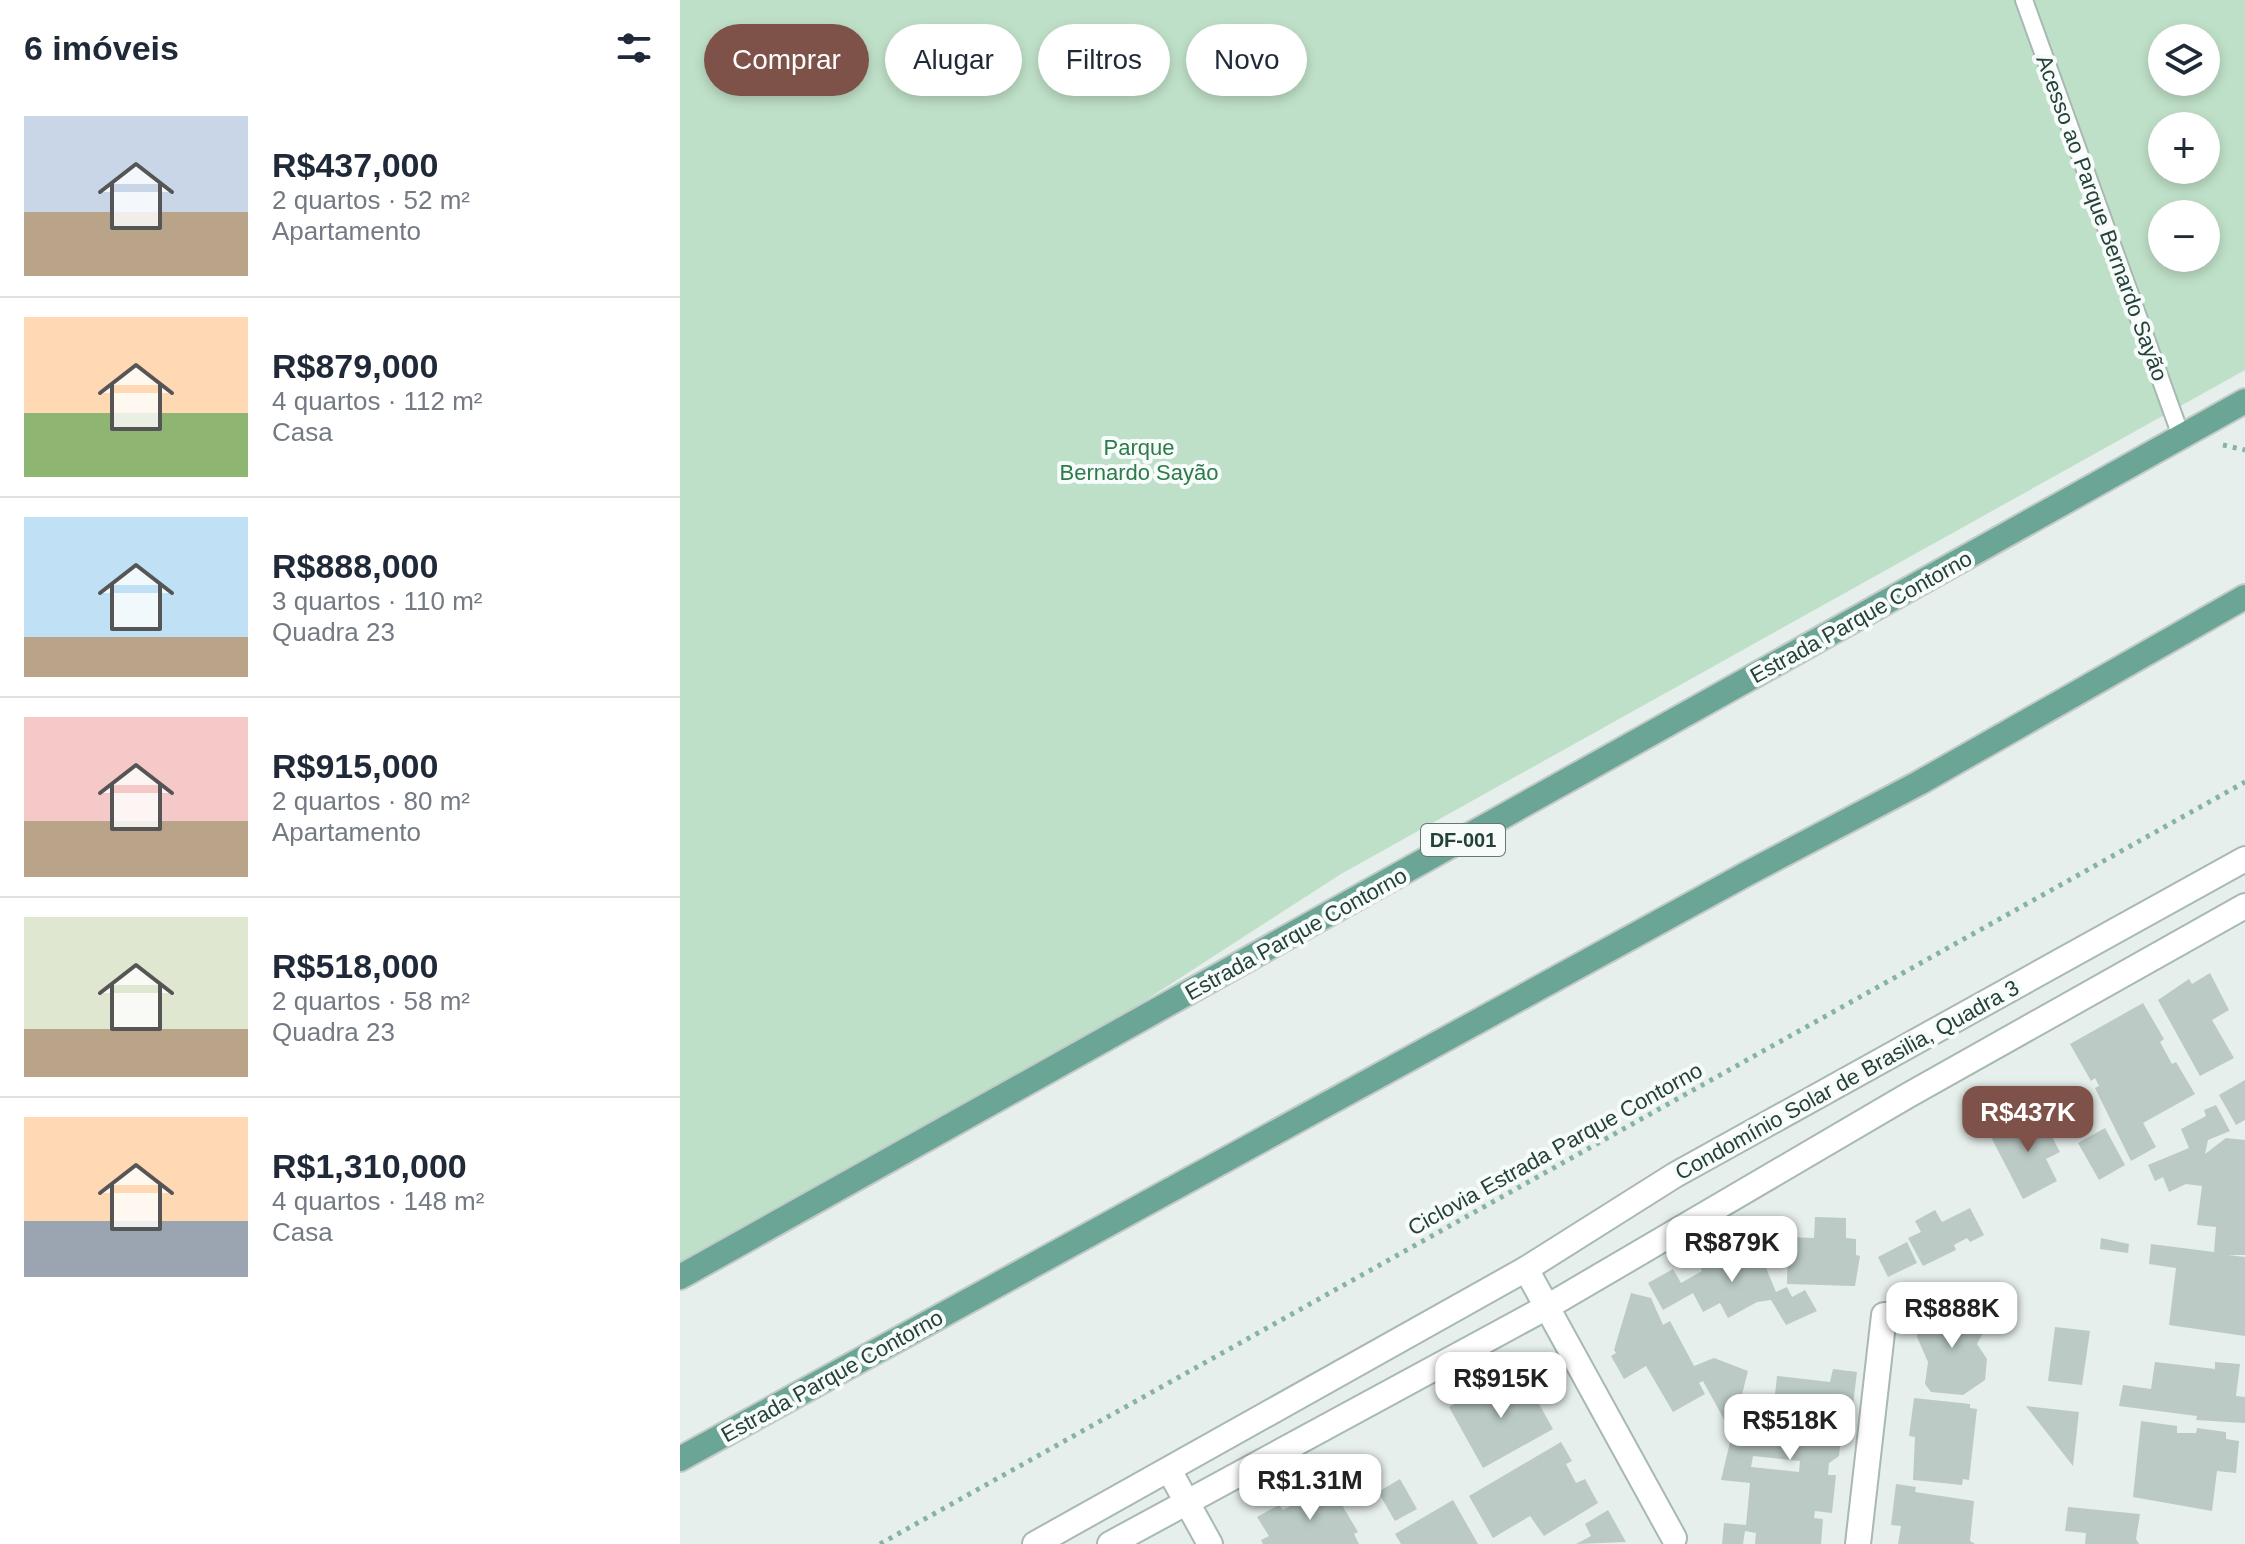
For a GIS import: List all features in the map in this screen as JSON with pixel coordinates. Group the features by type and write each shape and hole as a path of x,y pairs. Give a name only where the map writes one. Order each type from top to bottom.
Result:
{"main road":[{"name":"Estrada Parque Contorno","path":"680,1277 2245,401"},
{"name":"Estrada Parque Contorno","path":"680,1459 1750,872 1919,783 2245,597"}],"street":[{"name":"Condomínio Solar de Brasilia, Quadra 3","path":"1035,1544 1526,1269 1675,1175 2245,859"},
{"name":"Condomínio Solar de Brasilia, Quadra 3","path":"1110,1544 1547,1307 2245,906"},
{"path":"2020,984 2042,1020"},
{"path":"1526,1269 1674,1538"},
{"path":"1858,1544 1884,1315"},
{"path":"1169,1470 1210,1544"}],"lane":[{"name":"Acesso ao Parque Bernardo Sayão","path":"2024,0 2181,436"}],"path":[{"name":"Ciclovia Estrada Parque Contorno","path":"880,1544 2245,782"}],"green space":[{"name":"Parque Bernardo Sayão","path":"680,0 2245,0 2245,370 1341,874 940,1133 680,1275"}],"building":[{"path":"2210,973 2229,1010 2212,1020 2234,1058 2200,1076 2158,1000 2189,979 2192,984"},
{"path":"2143,1003 2164,1039 2160,1042 2172,1064 2176,1062 2195,1094 2143,1123 2156,1147 2131,1161 2095,1088 2099,1086 2095,1078 2091,1081 2070,1044"},
{"path":"2245,1080 2245,1120 2236,1125 2219,1095"},
{"path":"2216,1105 2230,1131 2208,1140 2205,1154 2226,1138 2245,1140 2245,1255 2228,1255 2245,1257 2245,1336 2169,1325 2176,1268 2149,1264 2151,1244 2214,1252 2216,1227 2197,1225 2202,1186 2186,1184 2169,1192 2163,1177 2155,1181 2148,1165 2189,1148 2181,1129 2206,1116 2204,1110"},
{"path":"2039,1112 2060,1152 2046,1159 2057,1181 2023,1199 1991,1137"},
{"path":"2105,1128 2125,1165 2099,1180 2078,1143"},
{"path":"1970,1208 1984,1235 1970,1242 1967,1238 1954,1245 1956,1250 1923,1266 1908,1238 1921,1232 1915,1221 1935,1210 1942,1222"},
{"path":"1815,1217 1846,1218 1846,1238 1856,1239 1856,1255 1860,1256 1855,1286 1787,1284 1788,1237 1814,1238"},
{"path":"1742,1233 1752,1251 1760,1253 1776,1292 1787,1287 1792,1297 1805,1290 1817,1311 1786,1325 1771,1300 1757,1302 1728,1318 1720,1303 1703,1312 1693,1293 1663,1310 1648,1283 1673,1269 1681,1283 1702,1271 1696,1259"},
{"path":"2101,1238 2129,1244 2128,1253 2100,1249"},
{"path":"1907,1242 1917,1263 1888,1277 1878,1257"},
{"path":"1631,1293 1651,1298 1663,1325 1670,1321 1694,1366 1714,1358 1748,1371 1732,1434 1703,1381 1699,1383 1705,1394 1673,1412 1646,1366 1624,1379 1611,1356 1616,1353 1614,1350"},
{"path":"1920,1307 1980,1314 1978,1327 1983,1333 1977,1344 1987,1359 1985,1380 1963,1395 1931,1392 1925,1384 1928,1362 1917,1337"},
{"path":"2055,1327 2090,1331 2082,1385 2048,1381"},
{"path":"2155,1362 2215,1369 2215,1362 2240,1364 2236,1396 2245,1397 2245,1423 2196,1420 2197,1416 2119,1406 2123,1385 2151,1389"},
{"path":"1833,1369 1857,1372 1853,1405 1831,1403 1828,1413 1842,1430 1839,1456 1829,1463 1828,1475 1836,1475 1832,1513 1815,1511 1814,1518 1823,1519 1821,1544 1755,1544 1756,1533 1745,1531 1743,1544 1722,1544 1724,1523 1746,1525 1750,1483 1721,1480 1730,1442 1742,1443 1744,1419 1772,1422 1777,1376 1830,1382","holes":["1753,1456 1800,1461 1799,1472 1751,1467"]},
{"path":"1511,1376 1519,1389 1528,1384 1553,1429 1483,1468 1449,1407 1484,1388 1486,1392"},
{"path":"1914,1398 1970,1404 1970,1408 1977,1409 1969,1480 1963,1479 1962,1485 1913,1480 1915,1437 1909,1436"},
{"path":"2026,1406 2079,1412 2073,1466"},
{"path":"2141,1421 2177,1426 2177,1433 2196,1433 2197,1428 2226,1432 2226,1439 2239,1441 2236,1473 2217,1471 2212,1511 2133,1497"},
{"path":"1561,1442 1572,1461 1566,1464 1576,1483 1585,1479 1598,1503 1544,1536 1530,1516 1493,1538 1469,1496"},
{"path":"1400,1479 1417,1509 1395,1521 1378,1492"},
{"path":"1896,1484 1916,1487 1915,1492 1974,1501 1970,1541 1975,1544 1898,1544 1901,1526 1891,1525"},
{"path":"1330,1485 1358,1532 1354,1534 1359,1544 1263,1544 1261,1540 1269,1536 1257,1517 1279,1505 1283,1510"},
{"path":"1453,1500 1478,1544 1401,1544 1395,1534"},
{"path":"2068,1507 2140,1514 2136,1539 2139,1544 2085,1544 2086,1533 2065,1531"},
{"path":"1608,1510 1626,1542 1576,1544 1591,1536 1585,1524"}]}
